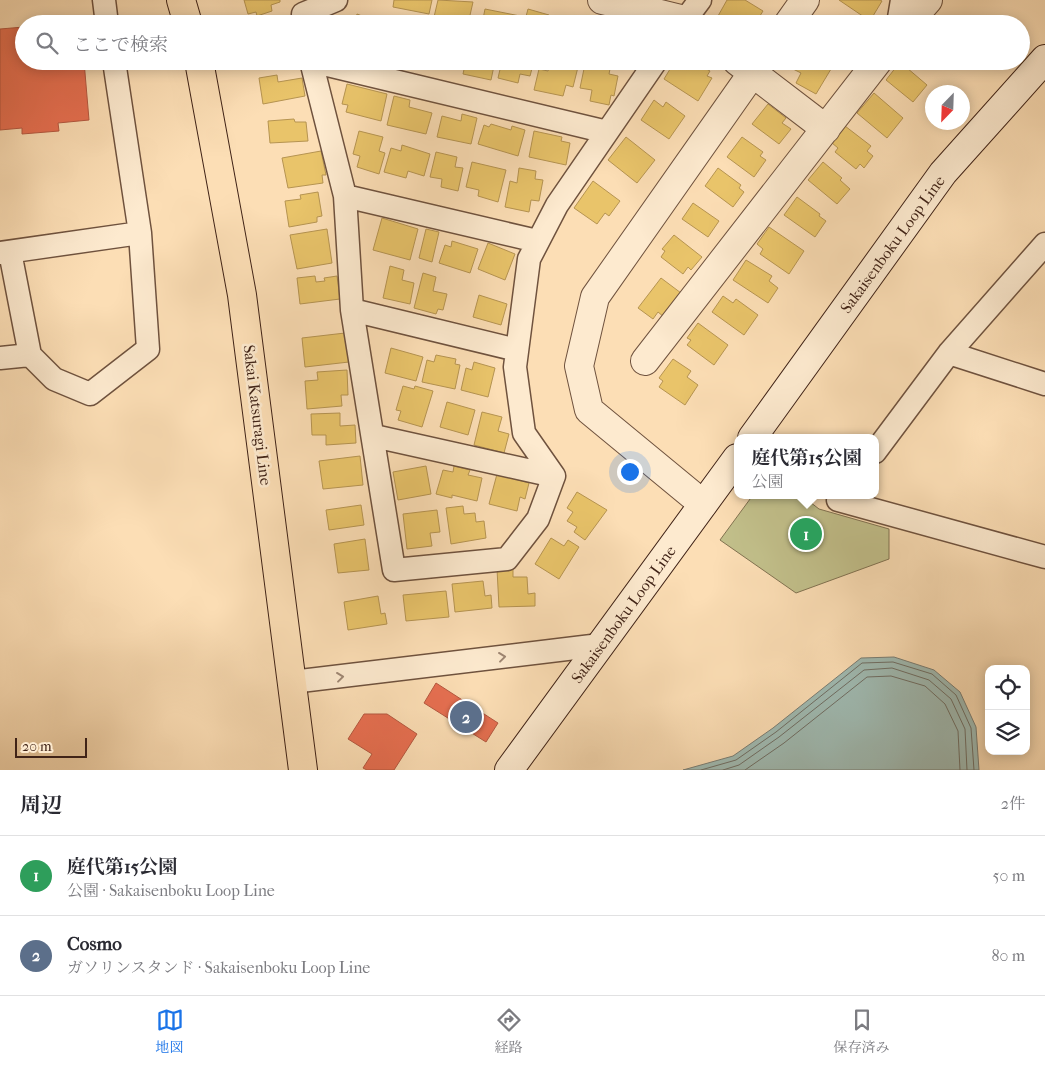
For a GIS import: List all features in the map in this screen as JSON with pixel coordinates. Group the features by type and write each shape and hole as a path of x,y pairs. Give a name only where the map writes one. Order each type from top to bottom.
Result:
{"main road":[{"path":"181,0 185,15"},
{"name":"Sakai Katsuragi Line","path":"201,70 242,295 303,770"}],"street":[{"path":"104,0 106,15"},
{"path":"303,15 336,0"},
{"path":"602,0 679,15"},
{"path":"794,15 805,0"},
{"path":"900,15 902,0"},
{"path":"915,15 928,0"},
{"name":"Sakaisenboku Loop Line","path":"755,434 943,173 1045,59"},
{"path":"115,70 140,233 148,349 90,394 54,380 30,355 5,252 140,233"},
{"path":"313,70 345,196 352,310 374,436 394,570 507,559 538,519 554,476"},
{"path":"349,70 607,132"},
{"path":"554,476 524,433 516,367 529,259 557,205 650,70"},
{"path":"703,504 589,410 579,366 595,296 747,70"},
{"path":"756,70 826,128"},
{"path":"645,361 871,70"},
{"path":"345,196 537,241"},
{"path":"879,447 949,353 1045,244"},
{"path":"352,310 517,350"},
{"path":"949,353 1045,384"},
{"path":"0,358 30,355"},
{"path":"374,436 554,476"},
{"name":"Sakaisenboku Loop Line","path":"509,770 734,462"},
{"path":"839,499 1045,557"},
{"path":"292,682 600,645"}],"shaded area":[{"path":"750,499 806,499 819,509 889,529 889,559 796,593 720,540"}],"water":[{"path":"894,657 934,670 960,692 976,727 979,770 683,770 733,756 773,728 861,658"}],"building: 住宅":[{"path":"244,0 280,0 280,2 271,5 272,11 260,15 257,15 256,12 248,14"},
{"path":"394,0 432,0 429,14 393,7"},
{"path":"438,0 473,2 470,15 434,15"},
{"path":"727,0 745,0 763,11 761,15 719,15"},
{"path":"839,0 882,1 874,15 861,15"},
{"path":"485,9 515,15 484,15"},
{"path":"528,9 549,15 526,15"},
{"path":"464,70 493,70 491,80 463,74"},
{"path":"500,70 532,70 530,76 520,74 518,83 498,78"},
{"path":"539,70 577,70 573,87 566,85 563,96 534,90"},
{"path":"584,70 610,70 609,74 618,76 614,96 611,95 609,105 590,101 592,90 580,88"},
{"path":"670,70 708,70 710,71 707,76 712,78 698,101 664,79"},
{"path":"795,70 830,70 816,94 796,83 801,73"},
{"path":"894,70 909,70 927,85 925,85 913,102 886,80"},
{"path":"277,75 278,82 302,78 305,96 263,104 259,78"},
{"path":"347,84 387,94 381,121 346,112 348,105 342,104"},
{"path":"874,93 903,118 887,138 857,113"},
{"path":"394,96 410,100 409,107 432,113 426,134 387,125"},
{"path":"654,100 663,107 666,102 685,116 669,139 641,120"},
{"path":"768,104 786,118 782,123 791,129 779,144 752,124"},
{"path":"462,114 477,118 471,144 437,137 442,116 461,121"},
{"path":"294,119 295,122 306,122 308,141 270,143 268,121"},
{"path":"491,124 511,130 512,126 525,130 518,156 478,144 484,125 489,127"},
{"path":"845,126 871,146 867,151 873,156 864,168 860,164 856,169 835,152 838,148 832,143"},
{"path":"359,131 383,137 379,151 385,153 379,174 357,167 360,156 353,154"},
{"path":"534,131 562,137 561,141 570,143 566,165 529,157"},
{"path":"626,137 655,160 637,183 608,160"},
{"path":"742,137 763,152 760,156 766,160 754,177 727,157"},
{"path":"402,145 430,154 424,176 408,171 406,178 384,172 391,148 401,151"},
{"path":"321,151 326,175 322,175 323,183 288,188 282,158"},
{"path":"436,152 457,157 455,167 463,168 458,191 441,187 442,179 430,177"},
{"path":"472,162 506,170 498,202 478,196 479,190 466,187"},
{"path":"823,162 842,178 840,180 850,189 837,204 808,180"},
{"path":"519,168 536,171 535,179 543,180 539,201 531,200 529,212 505,207 510,181 517,183"},
{"path":"718,168 741,185 739,188 744,192 733,207 705,186"},
{"path":"593,181 620,201 609,216 605,213 597,224 574,208"},
{"path":"318,192 322,216 317,217 317,222 289,227 285,201 301,199 300,195"},
{"path":"797,197 820,214 819,216 826,221 815,237 784,215"},
{"path":"693,203 719,221 708,237 682,219"},
{"path":"382,218 418,229 410,260 373,250"},
{"path":"769,227 804,251 789,274 760,254 763,249 757,244"},
{"path":"327,229 332,263 297,269 290,235"},
{"path":"426,229 439,232 432,262 419,258"},
{"path":"674,235 702,257 691,270 688,267 683,274 661,257 665,251 662,249"},
{"path":"452,241 478,249 470,273 439,263 445,245 451,247"},
{"path":"488,243 515,254 505,280 478,269"},
{"path":"746,260 772,276 769,281 778,288 768,303 733,280"},
{"path":"390,266 404,270 402,280 414,283 410,304 383,298"},
{"path":"423,273 436,277 433,291 447,294 443,310 438,309 436,314 414,308"},
{"path":"315,276 316,282 325,281 324,278 337,276 340,299 300,304 297,278"},
{"path":"661,278 681,293 664,317 658,312 653,319 638,308"},
{"path":"479,295 507,304 501,325 473,317"},
{"path":"723,296 733,303 736,299 758,315 744,335 712,312"},
{"path":"698,323 728,345 714,365 687,345 691,340 687,338"},
{"path":"345,333 349,362 305,367 302,338"},
{"path":"391,348 423,357 416,381 385,373"},
{"path":"436,355 456,359 455,364 460,365 455,389 422,382 427,360 434,362"},
{"path":"673,359 691,371 687,377 698,385 685,405 659,387 663,381 659,378"},
{"path":"474,362 495,368 488,397 461,390 466,368 472,370"},
{"path":"347,370 348,395 341,395 342,406 307,409 305,381 318,380 317,372"},
{"path":"403,386 414,389 415,386 433,391 422,427 398,420 401,411 396,410"},
{"path":"447,402 475,410 468,435 440,427"},
{"path":"482,412 502,417 498,431 509,434 504,453 474,445"},
{"path":"340,413 340,426 355,425 356,443 326,445 326,435 312,435 311,414"},
{"path":"360,456 363,485 323,489 319,461"},
{"path":"426,466 431,494 398,500 393,472"},
{"path":"454,466 470,470 468,475 482,478 477,501 452,495 452,498 436,494 443,470 453,472"},
{"path":"497,474 529,483 525,499 520,497 517,511 489,504"},
{"path":"577,492 607,510 585,540 574,532 577,527 567,521 573,512 567,508"},
{"path":"361,505 364,525 329,530 326,510"},
{"path":"463,506 464,514 475,513 476,522 484,521 486,538 451,544 446,508"},
{"path":"437,510 440,532 430,533 432,546 407,549 403,514"},
{"path":"551,538 564,546 568,540 579,547 559,579 535,564"},
{"path":"365,539 369,570 338,573 334,544"},
{"path":"497,569 513,569 513,577 527,577 528,594 535,593 535,606 499,607"},
{"path":"483,581 485,596 491,595 492,608 455,612 452,584"},
{"path":"446,591 449,617 406,621 403,595"},
{"path":"378,596 381,614 385,613 387,624 348,630 344,602"}],"building: 商業":[{"path":"15,28 15,70 85,70 89,120 58,123 59,131 22,134 22,128 0,130 0,29"},
{"path":"436,683 498,723 486,742 424,703"},
{"path":"364,714 387,714 417,734 394,770 367,770 363,768 372,754 348,739"}],"place":[{"name":"庭代第15公園","path":"806,534"},
{"name":"Cosmo","path":"466,717"}]}
